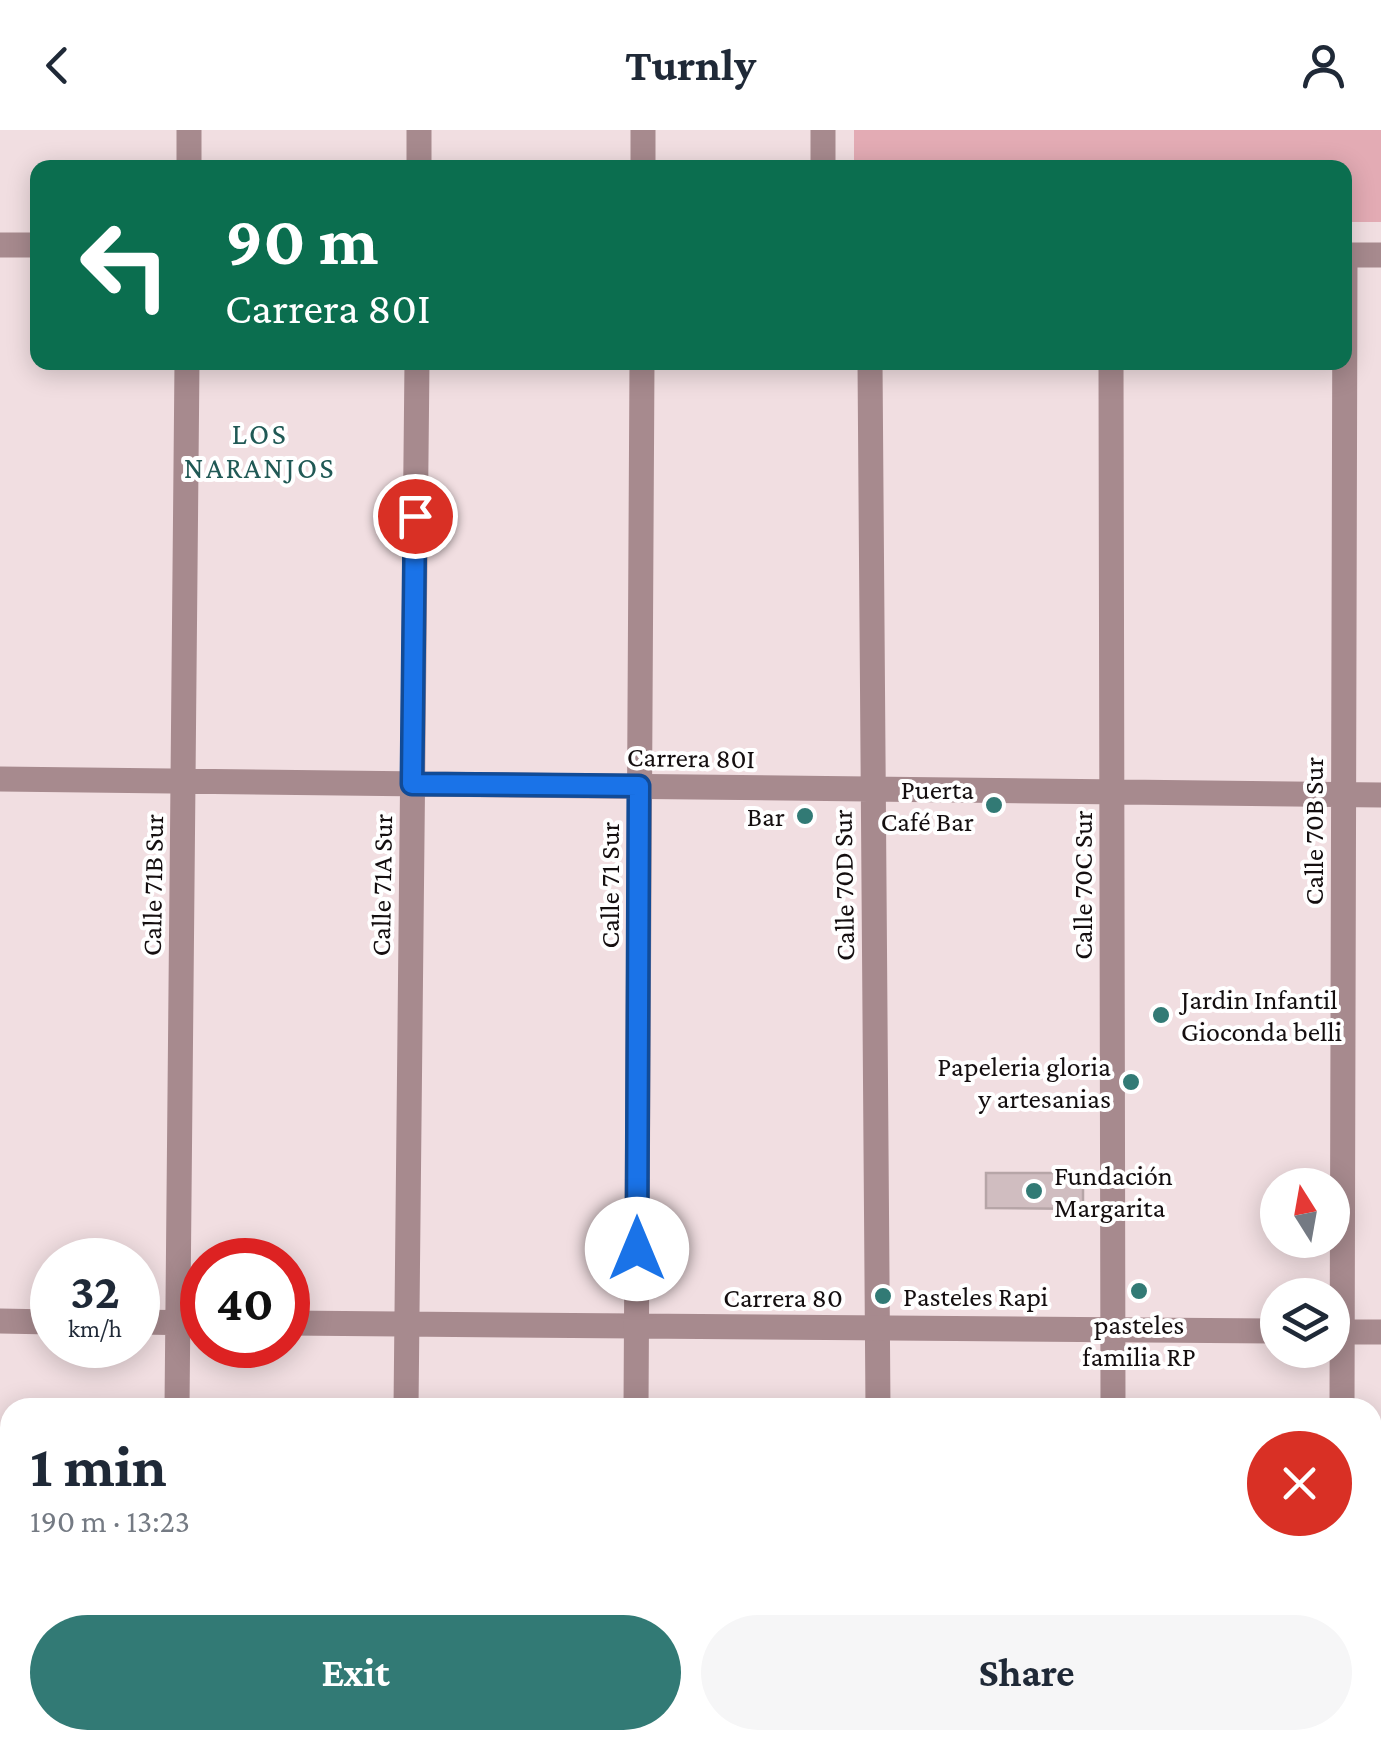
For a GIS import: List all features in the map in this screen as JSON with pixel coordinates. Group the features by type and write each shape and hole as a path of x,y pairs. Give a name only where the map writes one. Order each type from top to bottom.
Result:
{"street":[{"path":"189,160 190,130"},
{"path":"418,160 419,130"},
{"path":"643,130 643,160"},
{"path":"823,130 823,160"},
{"path":"0,245 30,245"},
{"path":"1352,255 1381,255"},
{"name":"Calle 71B Sur","path":"187,370 183,781 189,1238"},
{"name":"Calle 71A Sur","path":"406,1398 417,370"},
{"name":"Calle 71 Sur","path":"636,1398 642,370"},
{"name":"Calle 70D Sur","path":"870,370 878,1398"},
{"name":"Calle 70C Sur","path":"1111,370 1113,1398"},
{"name":"Calle 70B Sur","path":"1338,1278 1345,370"},
{"name":"Carrera 80I","path":"0,779 1381,795"},
{"path":"0,1321 30,1322"},
{"name":"Carrera 80","path":"310,1324 1260,1331"},
{"path":"1350,1332 1381,1332"},
{"name":"Calle 71B Sur","path":"179,1398 183,1368"},
{"name":"Calle 70B Sur","path":"1339,1368 1341,1398"}],"shaded area":[{"path":"854,130 1381,130 1381,222 1352,222 1352,160 854,160"}],"building":[{"name":"Fundación Margarita","path":"986,1173 1083,1173 1083,1209 986,1208"}],"place":[{"name":"Puerta Café Bar","path":"994,805"},
{"name":"Bar","path":"805,816"},
{"name":"Jardin Infantil Gioconda belli","path":"1161,1015"},
{"name":"Papeleria gloria y artesanias","path":"1131,1082"},
{"name":"Fundación Margarita","path":"1034,1191"},
{"name":"pasteles familia RP","path":"1139,1291"},
{"name":"Pasteles Rapi","path":"883,1296"}],"district":[{"name":"LOS NARANJOS","path":"260,451"}],"route":[{"path":"415,516 412,784 639,786 637,1249"}]}
